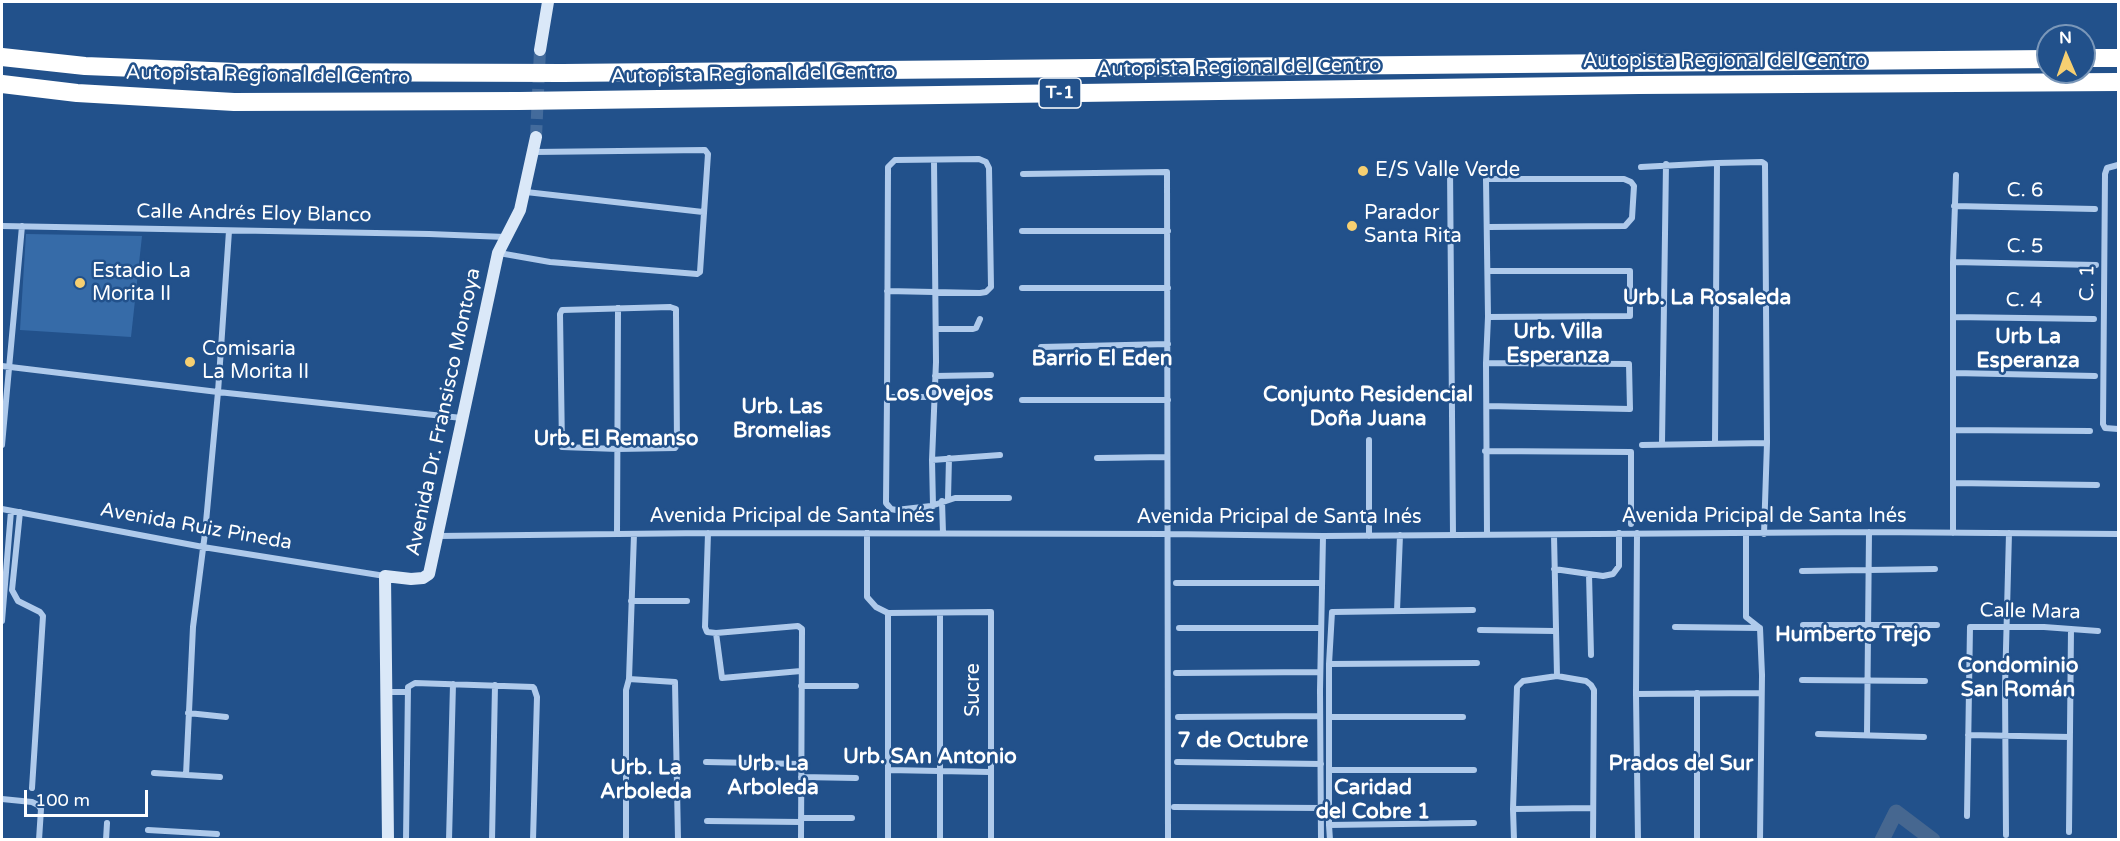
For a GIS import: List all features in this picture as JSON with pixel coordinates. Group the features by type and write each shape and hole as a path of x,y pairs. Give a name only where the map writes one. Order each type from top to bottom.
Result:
{"highway":[{"name":"Autopista Regional del Centro","path":"2,57 85,66 236,72 563,73 2036,59"},
{"path":"2096,58 2118,58"},
{"name":"Autopista Regional del Centro","path":"2,84 77,93 269,102 519,101 1651,85 2118,82"}],"main road":[{"path":"540,51 548,2"},
{"name":"Avenida Dr. Fransisco Montoya","path":"388,840 385,576 411,579 423,578 429,574 498,253 520,210 526,192 536,137"}],"street":[{"path":"498,253 550,262 697,274 702,268 703,212 708,154 705,150 534,152"},
{"path":"887,291 980,293 986,292 991,287 989,168 986,162 979,159 896,160 888,167 887,291 887,506 896,510 933,506 945,500 1009,498"},
{"path":"933,506 936,329 934,160"},
{"path":"1641,167 1666,164 1762,162 1767,168 1767,443 1764,534"},
{"path":"1715,444 1717,163"},
{"path":"1662,443 1666,164"},
{"name":"C. 1","path":"2118,165 2107,168 2103,424 2110,430 2118,429"},
{"path":"1450,168 1453,535"},
{"path":"1023,174 1167,172 1168,840"},
{"path":"1953,533 1953,262 1956,175"},
{"path":"1486,535 1488,227 1486,179 1624,179 1634,186 1632,218 1625,226 1488,227"},
{"path":"526,192 703,212"},
{"name":"C. 6","path":"1954,206 2095,209"},
{"name":"Calle Andrés Eloy Blanco","path":"2,226 505,237"},
{"path":"2,445 5,366 22,226"},
{"path":"186,774 193,627 218,392 229,231"},
{"path":"1022,231 1168,231"},
{"name":"C. 5","path":"1953,262 2096,265"},
{"path":"1488,271 1630,271 1630,316 1488,317"},
{"path":"1022,288 1168,288"},
{"path":"670,307 676,309 677,445 673,449 618,449 562,447 560,314 562,309 670,307"},
{"path":"617,534 618,308"},
{"name":"C. 4","path":"1953,317 2094,319"},
{"path":"936,329 973,329 976,328 980,319"},
{"path":"1041,347 1168,344"},
{"path":"1486,363 1629,364 1630,409 1487,406"},
{"path":"5,366 462,418"},
{"path":"1954,373 2095,376"},
{"path":"935,376 991,375"},
{"path":"887,397 934,397"},
{"path":"1022,400 1168,400"},
{"path":"1954,430 2090,430"},
{"path":"1369,440 1369,536"},
{"path":"1642,445 1767,443"},
{"path":"1485,451 1631,452 1631,524"},
{"path":"932,460 1000,455"},
{"path":"1097,458 1167,457"},
{"path":"943,533 949,458"},
{"path":"1954,483 2097,485"},
{"name":"Avenida Ruiz Pineda","path":"2,509 203,547 385,576"},
{"path":"2,621 11,511"},
{"path":"20,512 12,590 18,601 43,616 33,788"},
{"path":"1867,735 1869,532"},
{"name":"Avenida Pricipal de Santa Inés","path":"438,536 708,533 1323,536 1869,532 2118,534"},
{"path":"708,533 705,627 707,632 801,627 801,840"},
{"path":"867,533 867,597 876,607 888,614 940,613 940,840"},
{"path":"1554,569 1603,576 1613,574 1618,566 1619,533"},
{"path":"1637,533 1638,840"},
{"path":"2006,835 2009,533"},
{"path":"626,840 626,690 629,679 634,534"},
{"path":"1746,534 1746,617 1760,628"},
{"path":"1397,611 1400,535"},
{"path":"1554,535 1557,676"},
{"path":"1321,840 1320,672 1323,536"},
{"path":"1802,571 1935,569"},
{"path":"1588,574 1591,655"},
{"path":"1176,583 1322,584"},
{"path":"631,601 687,601"},
{"path":"1330,840 1329,664 1332,612 1473,610"},
{"name":"Sucre","path":"940,613 991,612 991,840"},
{"path":"888,614 888,840"},
{"path":"1803,625 1937,625"},
{"name":"Calle Mara","path":"1967,816 1970,627 2007,626 2098,631"},
{"path":"1675,627 1760,628"},
{"path":"1179,628 1321,628"},
{"path":"1760,628 1760,840"},
{"path":"2069,832 2071,629"},
{"path":"1480,630 1555,631"},
{"path":"716,633 722,678 801,671"},
{"path":"1329,664 1477,663"},
{"path":"1176,673 1320,672"},
{"path":"1514,840 1517,687 1523,681 1557,676 1586,681 1592,685 1594,690 1593,840"},
{"path":"629,679 675,682 678,840"},
{"path":"1802,680 1925,681"},
{"path":"406,840 408,687 412,683 532,687 537,694 533,840"},
{"path":"449,840 453,684"},
{"path":"492,840 495,686"},
{"path":"801,686 856,686"},
{"path":"388,693 408,692"},
{"path":"1697,693 1697,840"},
{"path":"1636,694 1761,693"},
{"path":"188,713 226,717"},
{"path":"1178,717 1320,716"},
{"path":"1330,717 1463,717"},
{"path":"1818,734 1924,737"},
{"path":"1968,735 2070,737"},
{"path":"706,762 801,764"},
{"path":"1177,762 1321,764"},
{"path":"888,770 990,772"},
{"path":"1329,770 1474,770"},
{"path":"154,773 220,777"},
{"path":"801,777 856,778"},
{"path":"2,799 32,802 38,805 41,809 39,840"},
{"path":"1174,807 1321,808"},
{"path":"1513,808 1593,808"},
{"path":"708,821 852,818"},
{"path":"106,840 107,823"},
{"path":"1329,825 1474,823"},
{"path":"148,830 217,834"},
{"path":"171,840 172,832"}],"shaded area":[{"name":"Estadio La Morita II","path":"26,234 142,236 131,337 20,330"}],"waterway":[{"path":"1882,840 1896,812 1933,840"}],"tunnel":[{"path":"536,137 540,50"}],"place":[{"name":"E/S Valle Verde","path":"1363,171"},
{"name":"Parador Santa Rita","path":"1352,226"},
{"name":"Estadio La Morita II","path":"80,283"},
{"name":"Comisaria La Morita II","path":"190,362"}],"district":[{"name":"Urb. La Rosaleda","path":"1707,298"},
{"name":"Urb. Villa Esperanza","path":"1558,344"},
{"name":"Urb La Esperanza","path":"2028,349"},
{"name":"Barrio El Eden","path":"1102,359"},
{"name":"Los Ovejos","path":"939,394"},
{"name":"Conjunto Residencial Doña Juana","path":"1368,407"},
{"name":"Urb. Las Bromelias","path":"782,419"},
{"name":"Urb. El Remanso","path":"616,439"},
{"name":"Humberto Trejo","path":"1853,635"},
{"name":"Condominio San Román","path":"2018,678"},
{"name":"7 de Octubre","path":"1243,741"},
{"name":"Urb. SAn Antonio","path":"930,757"},
{"name":"Prados del Sur","path":"1681,764"},
{"name":"Urb. La Arboleda","path":"773,776"},
{"name":"Urb. La Arboleda","path":"646,780"},
{"name":"Caridad del Cobre 1","path":"1373,800"}]}
